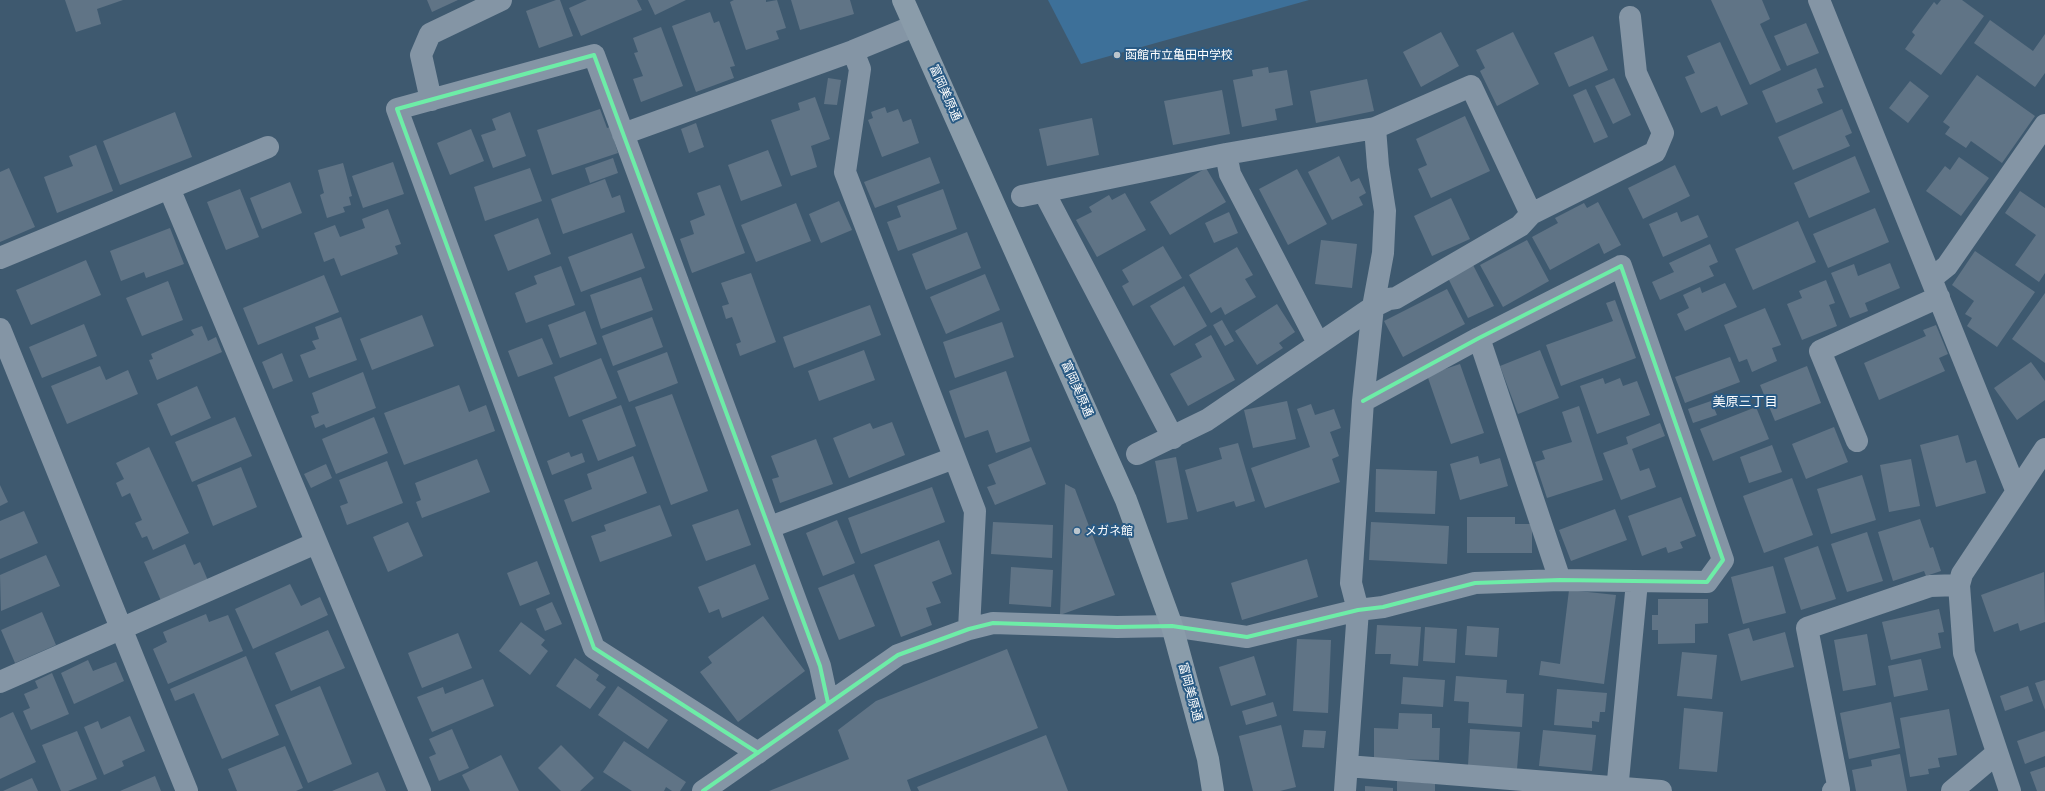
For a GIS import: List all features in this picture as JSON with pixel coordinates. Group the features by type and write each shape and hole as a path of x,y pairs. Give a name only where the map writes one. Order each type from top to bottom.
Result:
{"street":[{"path":"431,100 421,55 430,34 501,0"},
{"name":"富岡美原通","path":"903,0 1126,500 1172,626 1208,760 1213,791"},
{"path":"1819,0 2016,490"},
{"path":"1136,454 1173,438 1208,420 1318,343 1373,307 1389,298 1396,298 1520,226 1531,214 1655,152 1663,133 1636,73 1630,17"},
{"path":"623,134 853,51 914,26"},
{"path":"853,51 860,69 845,172 975,511 969,629"},
{"path":"758,753 594,648 397,109 594,54 770,527 820,666 828,703"},
{"path":"1022,196 1226,154 1375,128 1471,86 1531,214"},
{"path":"1857,441 1820,351 1936,288 1947,266 2045,125"},
{"path":"1345,791 1358,610 1351,582 1363,402 1373,307 1383,253 1385,212 1378,166 1375,128"},
{"path":"0,258 268,147"},
{"path":"1226,154 1230,174 1318,343"},
{"path":"169,188 420,791"},
{"path":"1044,192 1173,438"},
{"path":"703,791 898,655 969,629 993,623 1172,626 1247,637 1358,610 1383,607 1475,583 1560,580 1707,582 1723,560 1621,266 1479,338 1363,402"},
{"path":"0,329 187,791"},
{"path":"1479,338 1560,580"},
{"path":"2010,791 1964,653 1959,585 1962,574 2016,490 2045,449"},
{"path":"770,527 954,458"},
{"path":"0,682 316,544"},
{"path":"1617,789 1637,582"},
{"path":"1833,791 1839,790 1807,628 1930,586 1959,585"},
{"path":"1952,791 1997,753"},
{"path":"1347,766 1617,789 1661,791"}],"shaded area":[{"path":"1048,0 1309,0 1081,64"}],"building":[{"path":"65,0 123,0 97,9 101,24 76,32"},
{"path":"427,0 458,0 432,12"},
{"path":"556,0 560,0 573,36 539,48 526,11"},
{"path":"587,0 637,0 642,10 581,36 569,8"},
{"path":"648,0 686,0 655,15"},
{"path":"734,0 766,0 766,2 777,0 786,28 776,31 779,39 746,50 730,2"},
{"path":"791,0 850,0 854,14 800,30"},
{"path":"1711,0 1762,0 1770,19 1760,24 1781,70 1750,85"},
{"path":"1941,0 1962,0 1984,16 1941,75 1905,49 1915,35 1912,32 1934,2 1937,5"},
{"path":"710,12 714,23 719,21 735,66 730,67 734,78 696,92 672,26"},
{"path":"1990,20 2033,51 2045,34 2045,73 2035,87 1974,43"},
{"path":"1806,23 1819,53 1787,66 1774,36"},
{"path":"661,27 683,86 641,102 633,79 643,76 634,53 638,52 633,38"},
{"path":"1441,32 1459,66 1421,87 1403,52"},
{"path":"1513,32 1539,84 1497,106 1480,71 1485,68 1476,50"},
{"path":"1593,36 1608,70 1569,87 1554,53"},
{"path":"1720,42 1748,104 1721,116 1717,106 1701,113 1685,77 1695,73 1687,56"},
{"path":"1268,67 1269,73 1287,70 1293,105 1275,109 1277,120 1242,127 1233,80 1253,76 1252,70"},
{"path":"1816,68 1824,87 1817,89 1823,103 1776,123 1762,91"},
{"path":"1977,75 2035,116 2002,163 1971,141 1966,148 1945,134 1950,127 1943,122"},
{"path":"828,78 841,80 837,105 824,104"},
{"path":"1614,78 1631,115 1613,124 1595,86"},
{"path":"1367,79 1374,111 1316,123 1310,91"},
{"path":"1910,81 1929,96 1908,123 1889,108"},
{"path":"1586,89 1608,137 1594,143 1573,95"},
{"path":"1222,90 1230,134 1173,145 1164,101"},
{"path":"815,97 830,139 811,146 817,167 791,176 771,120 800,110 798,103"},
{"path":"885,107 887,113 898,109 903,122 911,119 919,143 882,157 868,120 873,118 871,112"},
{"path":"600,109 607,128 610,127 618,153 552,175 537,130"},
{"path":"1842,109 1852,133 1845,136 1850,146 1793,170 1778,137"},
{"path":"175,112 192,157 120,185 103,141"},
{"path":"510,112 526,156 493,168 481,135 496,130 492,119"},
{"path":"1465,116 1490,171 1431,198 1418,169 1427,165 1416,139"},
{"path":"1092,118 1099,155 1047,166 1039,129"},
{"path":"696,123 704,147 689,153 681,129"},
{"path":"471,129 484,161 450,175 437,143"},
{"path":"96,145 113,191 57,213 44,177 73,166 69,156"},
{"path":"768,150 782,186 741,201 728,165"},
{"path":"1339,156 1351,182 1359,178 1366,193 1359,197 1363,205 1332,220 1308,172"},
{"path":"1855,156 1870,192 1809,218 1794,183"},
{"path":"930,157 940,183 875,208 864,182"},
{"path":"1959,157 1989,178 1961,216 1926,191 1945,166 1950,170"},
{"path":"613,158 618,173 590,183 585,168"},
{"path":"393,162 404,194 363,208 352,176"},
{"path":"343,163 352,196 349,197 351,205 343,207 345,212 327,218 320,195 324,193 318,170"},
{"path":"1675,165 1690,196 1643,219 1628,188"},
{"path":"9,168 35,227 0,242 0,172"},
{"path":"530,168 542,201 485,221 474,187"},
{"path":"1206,168 1226,202 1170,235 1150,202"},
{"path":"1297,169 1327,224 1288,245 1259,189"},
{"path":"605,179 612,198 620,195 625,212 563,234 551,199"},
{"path":"290,182 302,213 262,229 250,198"},
{"path":"720,185 745,253 692,273 680,239 694,234 690,221 705,215 697,193"},
{"path":"240,189 259,237 226,250 207,202"},
{"path":"943,189 957,229 898,251 887,222 901,217 897,206"},
{"path":"2020,191 2045,208 2045,273 2039,282 2015,265 2036,235 2005,213"},
{"path":"1125,193 1146,230 1097,257 1076,220 1092,212 1089,207 1109,195 1112,200"},
{"path":"1451,198 1470,239 1432,256 1414,216"},
{"path":"839,201 852,230 821,243 809,214"},
{"path":"1598,202 1621,245 1604,254 1599,243 1550,270 1532,237 1558,223 1555,218 1584,203 1587,208"},
{"path":"796,203 811,241 756,262 741,225"},
{"path":"1875,208 1889,242 1828,268 1813,234"},
{"path":"388,209 401,244 395,246 398,254 341,276 334,258 324,262 314,233 335,225 340,237 365,228 362,219"},
{"path":"1229,212 1238,233 1214,243 1205,223"},
{"path":"1677,212 1681,222 1698,215 1708,237 1663,257 1649,224"},
{"path":"538,218 551,254 508,271 494,235"},
{"path":"1798,221 1816,262 1753,290 1735,249"},
{"path":"170,228 184,264 146,278 144,272 121,281 110,251"},
{"path":"967,232 981,268 926,290 912,254"},
{"path":"632,233 645,268 581,292 568,257"},
{"path":"1321,240 1357,244 1352,288 1315,284"},
{"path":"1527,240 1549,281 1503,307 1480,265"},
{"path":"1710,244 1718,262 1709,266 1714,276 1660,300 1652,282 1674,272 1669,263"},
{"path":"1163,246 1182,278 1133,306 1122,286 1129,282 1122,270"},
{"path":"1237,247 1253,275 1245,279 1256,297 1225,315 1221,307 1211,313 1189,275"},
{"path":"1975,251 2035,292 1997,347 1967,326 1972,318 1965,314 1974,301 1952,285"},
{"path":"86,260 101,295 31,325 16,290"},
{"path":"1472,263 1494,306 1468,318 1447,276"},
{"path":"1890,263 1900,288 1865,303 1868,311 1850,318 1831,273 1854,264 1858,276"},
{"path":"561,266 575,305 526,323 515,293 537,284 534,276"},
{"path":"751,273 776,342 740,356 736,344 741,342 732,317 726,319 722,306 729,304 721,283"},
{"path":"985,274 1000,310 946,334 930,297"},
{"path":"324,275 339,312 258,345 243,308"},
{"path":"641,277 653,310 601,329 590,295"},
{"path":"1826,280 1835,303 1829,305 1837,326 1802,340 1787,304 1802,298 1799,291"},
{"path":"168,281 183,320 142,336 126,298"},
{"path":"1725,283 1737,307 1685,331 1677,314 1689,308 1683,295 1700,287 1702,293"},
{"path":"1184,286 1207,326 1174,346 1150,306"},
{"path":"1447,289 1465,324 1403,357 1384,321"},
{"path":"2045,293 2045,363 2012,339"},
{"path":"1615,300 1636,358 1561,386 1546,345 1613,321 1606,303"},
{"path":"1277,304 1295,332 1279,343 1283,348 1257,365 1235,331"},
{"path":"870,305 881,335 794,368 783,337"},
{"path":"1765,308 1781,345 1772,348 1777,361 1752,372 1747,359 1739,362 1724,325"},
{"path":"585,311 597,344 560,358 548,325"},
{"path":"422,315 434,346 372,370 360,339"},
{"path":"341,317 357,360 309,378 300,355 316,349 312,341 319,339 315,327"},
{"path":"652,317 663,347 613,366 602,336"},
{"path":"1222,320 1234,341 1225,346 1213,325"},
{"path":"1002,322 1014,357 955,378 943,342"},
{"path":"84,324 97,356 42,378 29,347"},
{"path":"1936,325 1948,354 1939,358 1945,371 1879,400 1864,363 1926,336 1923,330"},
{"path":"202,326 208,341 216,337 222,352 157,380 149,360 153,359 151,354 194,335 191,330"},
{"path":"1211,335 1235,380 1188,406 1170,374 1202,357 1195,344"},
{"path":"542,338 553,364 518,377 508,351"},
{"path":"864,350 875,380 819,401 808,371"},
{"path":"1540,350 1559,398 1518,414 1500,366"},
{"path":"667,352 678,383 629,402 617,371"},
{"path":"282,353 293,381 273,389 262,362"},
{"path":"1730,357 1740,382 1685,403 1675,377"},
{"path":"601,358 617,398 569,417 554,377"},
{"path":"2031,362 2045,381 2045,400 2017,420 1994,388"},
{"path":"1460,364 1484,433 1451,444 1427,375"},
{"path":"100,366 106,380 128,370 138,394 67,424 51,386"},
{"path":"1807,366 1821,403 1775,421 1760,385"},
{"path":"1006,371 1030,441 996,453 988,430 965,438 949,391"},
{"path":"363,372 376,408 326,428 324,424 315,428 311,416 319,413 312,393"},
{"path":"1603,378 1605,384 1620,378 1623,386 1637,381 1650,415 1597,434 1580,386"},
{"path":"459,385 469,412 486,405 495,431 404,465 384,413"},
{"path":"197,386 211,418 171,436 157,404"},
{"path":"672,394 708,491 671,505 635,407"},
{"path":"1287,401 1296,439 1253,448 1244,410"},
{"path":"1711,401 1717,415 1693,423 1688,409"},
{"path":"1311,404 1315,415 1334,409 1341,428 1330,432 1339,456 1332,459 1340,482 1265,508 1251,468 1310,447 1297,409"},
{"path":"621,405 636,446 598,461 582,420"},
{"path":"1579,406 1603,480 1547,498 1535,462 1545,459 1542,451 1572,442 1562,412"},
{"path":"1756,407 1769,439 1713,461 1700,429"},
{"path":"235,417 252,456 192,482 175,442"},
{"path":"374,417 388,453 336,474 322,439"},
{"path":"892,422 905,455 849,478 833,438 870,423 873,429"},
{"path":"1660,423 1665,436 1632,449 1640,471 1649,468 1656,487 1621,500 1603,453 1628,444 1626,437"},
{"path":"1834,427 1848,462 1806,479 1792,444"},
{"path":"1958,435 1966,463 1976,460 1986,493 1936,507 1920,445"},
{"path":"816,439 833,484 780,503 772,479 779,477 771,456"},
{"path":"1238,443 1255,501 1236,507 1234,501 1197,512 1185,470 1222,459 1219,448"},
{"path":"1772,445 1782,472 1749,483 1740,457"},
{"path":"149,447 189,533 153,550 147,536 142,538 135,523 142,520 130,493 122,497 116,483 124,479 116,463"},
{"path":"1031,447 1046,484 995,505 987,487 996,484 988,465"},
{"path":"569,452 571,457 582,453 585,462 552,475 547,461"},
{"path":"633,456 647,493 572,522 564,500 592,489 587,474"},
{"path":"1478,456 1480,464 1500,458 1508,486 1460,500 1450,464"},
{"path":"1176,457 1188,519 1167,523 1155,461"},
{"path":"477,459 490,492 422,518 416,502 421,500 415,483"},
{"path":"1911,459 1920,506 1889,512 1880,465"},
{"path":"387,461 403,503 347,525 340,506 348,503 339,480"},
{"path":"326,464 332,478 311,488 304,474"},
{"path":"241,467 257,507 213,526 197,485"},
{"path":"1376,469 1437,471 1435,514 1375,512"},
{"path":"1862,475 1876,520 1831,534 1817,489"},
{"path":"1792,478 1813,535 1764,553 1743,496"},
{"name":"メガネ館","path":"1065,484 1075,489 1115,595 1060,615"},
{"path":"0,485 8,502 0,506"},
{"path":"932,487 945,522 861,554 848,518"},
{"path":"1681,497 1696,536 1680,542 1683,548 1668,553 1666,547 1642,556 1628,516"},
{"path":"660,505 672,536 600,562 591,536 606,531 604,525"},
{"path":"738,509 751,545 706,561 692,525"},
{"path":"1615,509 1627,540 1571,561 1559,530"},
{"path":"24,511 38,543 0,559 0,521"},
{"path":"1467,517 1515,517 1515,524 1532,524 1532,553 1467,553"},
{"path":"1920,519 1930,548 1933,547 1941,571 1926,576 1924,571 1893,581 1878,532"},
{"path":"837,520 855,563 823,576 806,533"},
{"path":"408,522 423,556 388,572 373,537"},
{"path":"993,522 1053,525 1052,558 991,554"},
{"path":"1371,522 1449,526 1447,564 1369,560"},
{"path":"1867,532 1883,581 1847,592 1831,544"},
{"path":"939,540 952,574 932,582 941,603 926,608 932,625 901,637 874,565"},
{"path":"185,544 194,565 200,562 209,583 162,603 144,562"},
{"path":"1818,546 1836,599 1801,610 1784,558"},
{"path":"46,555 60,586 1,611 0,575"},
{"path":"1307,559 1318,597 1242,620 1231,583"},
{"path":"537,561 550,594 520,606 507,573"},
{"path":"755,564 769,599 722,618 719,609 709,613 698,587"},
{"path":"1773,566 1786,613 1743,624 1731,577"},
{"path":"1011,567 1053,570 1051,607 1009,604"},
{"path":"2044,572 2045,622 2020,631 2018,623 1994,632 1981,595"},
{"path":"854,574 875,626 839,640 818,588"},
{"path":"290,584 301,606 320,597 328,615 253,649 235,609"},
{"path":"1569,590 1616,595 1604,684 1539,675 1541,661 1560,664"},
{"path":"1658,599 1708,599 1708,623 1695,624 1695,643 1658,644 1658,630 1652,630 1652,615 1658,615"},
{"path":"552,602 562,624 545,631 536,609"},
{"path":"1939,609 1944,632 1938,633 1941,648 1891,660 1882,622"},
{"path":"42,612 56,645 15,663 1,630"},
{"path":"206,614 209,622 228,615 243,651 168,684 153,649 167,642 163,632"},
{"path":"763,616 805,671 738,722 700,672 712,663 708,657"},
{"path":"521,622 545,640 541,645 548,651 530,675 499,651"},
{"path":"1377,625 1421,627 1418,666 1390,664 1391,654 1375,654"},
{"path":"1467,626 1499,628 1497,657 1465,655"},
{"path":"1425,627 1457,629 1455,663 1423,661"},
{"path":"1749,628 1753,641 1785,632 1794,667 1741,681 1728,634"},
{"path":"328,630 345,668 291,691 275,653"},
{"path":"458,633 472,668 422,688 408,653"},
{"path":"1867,634 1876,685 1843,691 1834,640"},
{"path":"1297,639 1331,640 1328,713 1293,711"},
{"path":"1007,649 1038,728 907,780 911,791 769,791 849,759 838,730 876,701"},
{"path":"1682,652 1717,655 1712,699 1677,696"},
{"path":"246,656 279,735 222,759 194,693 175,701 170,689"},
{"path":"1254,656 1266,695 1231,706 1219,667"},
{"path":"575,658 599,675 596,680 606,687 590,709 556,686"},
{"path":"1921,659 1928,690 1894,697 1888,666"},
{"path":"88,660 93,671 116,662 124,681 74,704 61,673"},
{"path":"52,673 69,714 31,730 23,711 30,708 24,694 38,688 35,681"},
{"path":"1456,676 1507,680 1506,693 1524,694 1522,727 1468,723 1469,702 1454,701"},
{"path":"1403,677 1445,680 1443,707 1401,704"},
{"path":"483,679 494,706 432,732 417,697 443,687 445,694"},
{"path":"2045,680 2045,710 2035,683"},
{"path":"320,686 352,764 308,783 275,705"},
{"path":"618,686 668,720 648,749 598,715"},
{"path":"2028,686 2033,701 2005,711 2000,696"},
{"path":"1557,689 1607,693 1605,712 1600,712 1599,722 1592,721 1592,728 1554,725"},
{"path":"1273,702 1277,716 1246,725 1242,711"},
{"path":"1891,702 1900,748 1849,759 1840,713"},
{"path":"1684,708 1723,712 1717,772 1679,769"},
{"path":"1949,709 1957,755 1938,758 1940,767 1928,769 1929,774 1910,777 1900,718"},
{"path":"13,712 36,762 0,779 0,718"},
{"path":"1399,713 1432,714 1432,728 1440,728 1439,760 1374,759 1374,728 1398,729"},
{"path":"130,716 145,751 122,761 124,766 104,775 84,727 98,721 101,729"},
{"path":"1281,725 1296,787 1280,791 1253,791 1239,736"},
{"path":"452,729 469,768 439,781 429,757 436,754 429,739"},
{"path":"1470,729 1520,732 1517,769 1468,766"},
{"path":"1304,730 1326,731 1324,748 1302,747"},
{"path":"1543,730 1596,735 1592,771 1539,766"},
{"path":"77,731 97,779 68,791 61,791 42,745"},
{"path":"2045,731 2045,756 2025,764 2017,741"},
{"path":"1046,735 1068,791 919,791 917,787"},
{"path":"624,741 686,782 680,791 672,791 666,787 664,791 632,791 603,772"},
{"path":"561,745 594,778 580,791 561,791 538,768"},
{"path":"285,746 303,788 296,791 237,791 228,769"},
{"path":"1900,754 1907,791 1856,791 1852,770 1872,766 1871,760"},
{"path":"501,755 519,791 470,791 462,775"},
{"path":"2045,767 2045,791 2037,791 2030,772"},
{"path":"378,772 386,791 332,791"},
{"path":"155,776 161,791 120,791"},
{"path":"32,778 38,791 3,791"},
{"path":"1397,780 1435,784 1435,791 1397,791"},
{"path":"1365,786 1393,788 1393,791 1365,791"}],"cycle path":[{"path":"758,753 594,648 397,109 594,55 820,666 828,703"},
{"path":"703,791 898,655 969,629 993,623 1117,627 1172,626 1247,637 1358,610 1383,607 1475,583 1560,580 1707,582 1723,560 1621,266 1479,338 1363,401"}],"place":[{"name":"函館市立亀田中学校","path":"1117,55"},
{"name":"メガネ館","path":"1077,531"}],"district":[{"name":"美原三丁目","path":"1745,402"}]}
